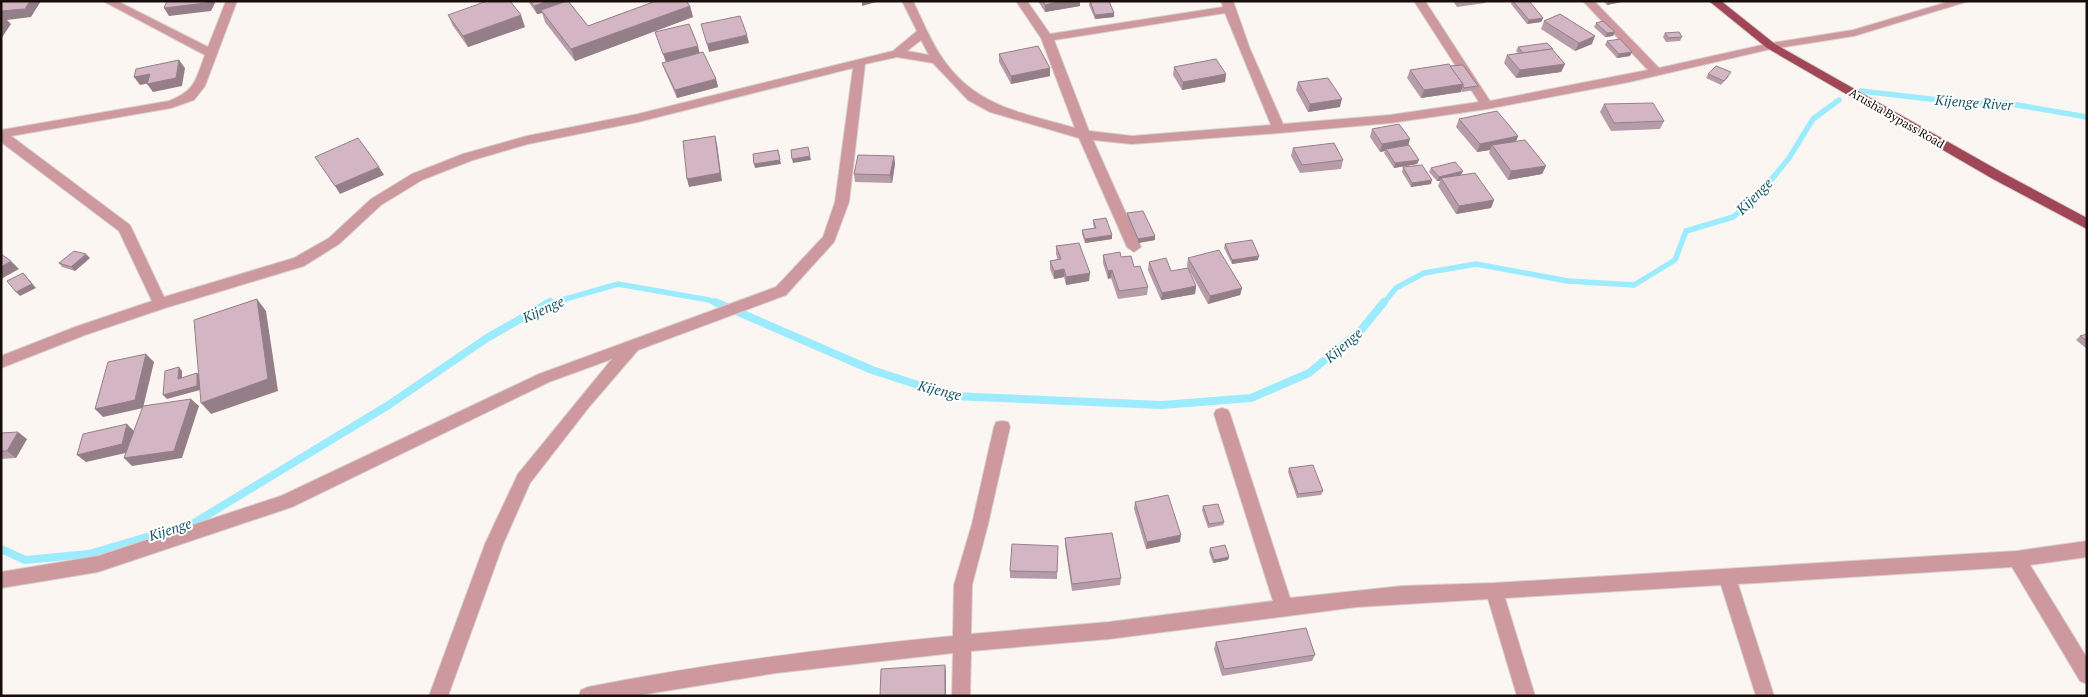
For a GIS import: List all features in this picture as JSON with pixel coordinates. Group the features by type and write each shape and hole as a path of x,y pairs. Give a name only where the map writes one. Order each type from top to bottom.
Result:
{"main road":[{"name":"Arusha Bypass Road","path":"1714,1 1771,46 1998,176 2087,224"}],"street":[{"path":"108,1 210,53"},
{"path":"1,135 171,104 190,97 199,86 210,53 232,1"},
{"path":"907,1 922,33 938,60 955,81 972,97 994,109 1084,135 1132,140 1390,119 1488,105 1656,72 1771,46 1854,33 1964,1"},
{"path":"1021,1 1047,38 1084,135 1134,247"},
{"path":"1419,1 1488,105"},
{"path":"1588,1 1656,72"},
{"path":"1047,38 1228,5 1236,33 1254,68 1279,129"},
{"path":"1,362 160,304 299,262 334,241 376,202 417,177 468,157 528,140 638,118 896,52 922,33"},
{"path":"896,52 938,60"},
{"path":"1,580 98,564 286,502 544,378 781,290 829,240 842,202 860,61"},
{"path":"1,135 125,228 160,304"},
{"path":"438,696 494,544 524,479 583,403 634,343"},
{"path":"1222,414 1284,606"},
{"path":"961,696 963,585 980,524 1002,427"},
{"path":"588,696 626,692 810,660 963,643 1129,628 1284,606 1446,591 1494,591 2017,559 2087,549"},
{"path":"2017,559 2087,675"},
{"path":"1727,577 1765,696"},
{"path":"1494,591 1526,696"}],"building":[{"path":"1,1 30,1 25,9 1,11"},
{"path":"167,1 207,1 206,3 164,8"},
{"path":"487,1 510,1 521,15 463,36 448,15"},
{"path":"530,1 549,1 534,6"},
{"path":"568,1 588,26 656,1 686,1 690,6 571,49 541,10"},
{"path":"1043,1 1062,1 1045,5"},
{"path":"1090,1 1109,1 1114,13 1095,15"},
{"path":"1513,1 1529,1 1543,18 1529,20"},
{"path":"1560,14 1595,36 1579,43 1544,21"},
{"path":"740,16 747,35 707,44 701,24"},
{"path":"1603,21 1615,32 1607,33 1596,23"},
{"path":"689,24 698,46 663,54 655,32"},
{"path":"1679,32 1682,37 1668,38 1665,33"},
{"path":"1620,39 1632,52 1619,54 1607,41"},
{"path":"1547,43 1553,49 1523,53 1518,47"},
{"path":"1038,46 1050,68 1011,76 999,54"},
{"path":"1552,49 1565,64 1520,70 1507,55"},
{"path":"703,52 716,79 675,90 662,63"},
{"path":"1216,59 1226,74 1183,82 1174,67"},
{"path":"179,60 176,78 147,84 150,74 134,77 136,69"},
{"path":"1449,64 1463,84 1424,90 1410,70"},
{"path":"1463,65 1478,86 1464,88 1450,66"},
{"path":"1716,66 1731,72 1724,81 1708,74"},
{"path":"1328,78 1342,99 1310,104 1298,82"},
{"path":"1653,103 1664,121 1614,123 1604,104"},
{"path":"1497,111 1518,136 1480,144 1459,119"},
{"path":"1399,124 1410,139 1382,144 1372,129"},
{"path":"715,136 720,173 687,179 683,141"},
{"path":"358,138 379,167 335,186 315,157"},
{"path":"1525,140 1546,166 1511,171 1492,145"},
{"path":"1334,143 1343,160 1302,165 1293,148"},
{"path":"1409,145 1419,160 1395,163 1386,149"},
{"path":"808,147 810,156 792,159 791,150"},
{"path":"778,150 780,160 754,164 753,154"},
{"path":"858,155 894,156 890,175 854,174"},
{"path":"1455,162 1463,171 1439,177 1431,168"},
{"path":"1422,165 1432,180 1412,183 1403,167"},
{"path":"1475,173 1494,200 1459,206 1441,178"},
{"path":"1143,211 1155,236 1138,239 1127,213"},
{"path":"1106,218 1112,235 1085,239 1082,230 1096,228 1093,220"},
{"path":"1252,240 1259,256 1232,260 1225,244"},
{"path":"1079,243 1090,273 1066,277 1064,269 1054,271 1050,261 1061,259 1056,246"},
{"path":"1219,250 1242,288 1210,296 1188,258"},
{"path":"74,251 86,254 71,267 59,263"},
{"path":"1120,252 1121,257 1131,256 1134,267 1140,266 1148,287 1119,291 1112,270 1108,271 1103,255"},
{"path":"1,254 11,261 1,267"},
{"path":"1166,258 1171,271 1188,268 1196,286 1162,293 1149,262"},
{"path":"23,273 32,284 16,292 7,281"},
{"path":"257,299 268,379 201,403 194,320"},
{"path":"2087,334 2087,341 2080,336"},
{"path":"146,354 135,400 95,409 108,362"},
{"path":"179,367 178,379 197,373 197,386 163,395 165,371"},
{"path":"191,399 174,451 124,458 143,406"},
{"path":"127,424 122,444 77,455 83,434"},
{"path":"18,432 7,451 1,451 1,433"},
{"path":"1313,465 1323,491 1298,494 1289,468"},
{"path":"1168,495 1181,535 1147,542 1135,502"},
{"path":"1218,504 1224,522 1209,524 1203,506"},
{"path":"1112,533 1121,578 1072,584 1065,538"},
{"path":"1012,544 1058,546 1057,572 1010,571"},
{"path":"1225,545 1229,557 1214,560 1210,548"},
{"path":"1306,628 1315,655 1224,669 1216,642"},
{"path":"945,665 945,696 880,696 881,669"}],"waterway":[{"name":"Kijenge River","path":"1861,91 1965,103 2006,103 2087,117"},
{"name":"Kijenge","path":"1383,304 1396,288 1424,273 1476,264 1568,281 1634,285 1675,260 1686,231 1733,217 1758,196 1789,158 1813,119 1839,100"},
{"name":"Kijenge","path":"548,304 618,284 709,300 718,304"},
{"name":"Kijenge","path":"1,549 25,560 89,554 194,523 387,406 487,338 550,302"},
{"name":"Kijenge","path":"715,302 872,370 952,396 1162,405 1251,398 1309,373 1361,330 1384,302"}]}
